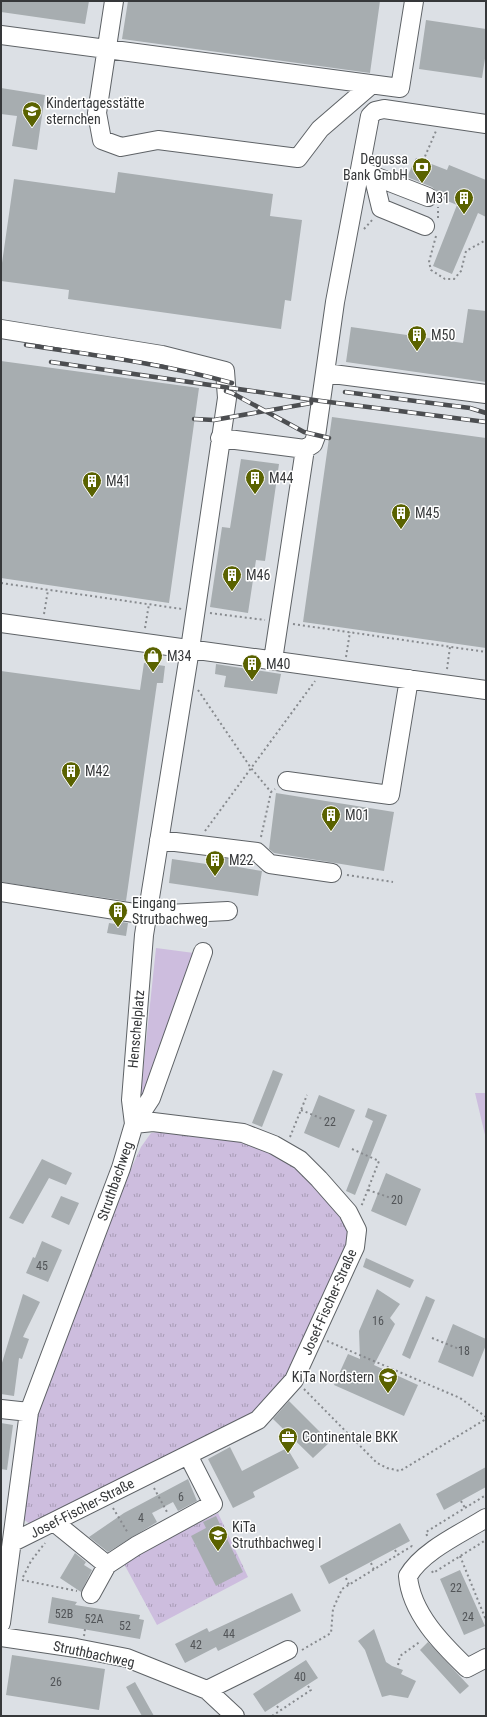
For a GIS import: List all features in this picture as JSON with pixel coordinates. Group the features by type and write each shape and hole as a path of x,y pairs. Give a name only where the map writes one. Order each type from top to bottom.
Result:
{"street":[{"path":"114,1 97,113 102,140 121,147 158,140 298,158 320,129 371,84"},
{"path":"1,35 400,88 414,1"},
{"path":"220,438 305,450 314,444 335,302 366,173 370,116 374,111 384,109 486,124"},
{"path":"366,173 428,197"},
{"path":"366,173 381,208 433,226"},
{"name":"Henschelplatz","path":"1,330 162,355 225,371 226,398 190,649 144,935 131,1100 134,1124"},
{"path":"325,373 486,394"},
{"path":"273,660 305,450"},
{"path":"1,623 486,690"},
{"path":"287,781 390,795 409,679"},
{"path":"160,840 257,852 270,864 332,873"},
{"path":"1,892 148,915 228,911"},
{"name":"Struthbachweg","path":"1,1623 13,1542 29,1412 121,1168 134,1124 151,1098 203,952"},
{"name":"Josef-Fischer-Straße","path":"13,1542 258,1420 294,1380 355,1246 357,1230 348,1212 300,1160 274,1145 243,1133 154,1122 134,1124"},
{"path":"1,1409 29,1412"},
{"path":"91,1594 107,1565 136,1546 213,1504 188,1455"},
{"path":"486,1518 424,1557 413,1566 408,1576 412,1597 434,1634 444,1646 467,1668 486,1658"},
{"path":"54,1522 107,1565"},
{"name":"Struthbachweg","path":"1,1637 76,1648 127,1658 207,1690 236,1716"},
{"path":"207,1690 288,1650"}],"path":[{"path":"423,161 442,117"},
{"path":"428,197 438,204 433,226 429,262 431,270 444,279 454,279 461,271 466,251 486,241"},
{"path":"1,583 486,652"},
{"path":"42,628 48,590"},
{"path":"143,642 149,604"},
{"path":"344,670 350,632"},
{"path":"445,684 450,647"},
{"path":"195,845 325,668"},
{"path":"185,682 199,691 251,768 271,792"},
{"path":"257,852 271,792 287,781"},
{"path":"332,873 393,882"},
{"path":"284,1151 307,1095"},
{"path":"301,1110 325,1120"},
{"path":"352,1149 379,1161 354,1225"},
{"path":"368,1190 391,1198"},
{"path":"294,1380 377,1463 387,1468 400,1471 486,1418 460,1398 314,1335"},
{"path":"432,1338 459,1349"},
{"path":"154,1486 174,1526"},
{"path":"428,1538 426,1532 486,1495"},
{"path":"461,1501 465,1508"},
{"path":"113,1507 136,1546"},
{"path":"433,1573 486,1540"},
{"path":"317,1641 331,1633 333,1609 342,1589 412,1546 418,1550"},
{"path":"395,1550 398,1555"},
{"path":"460,1556 486,1620"},
{"path":"371,1563 374,1570"},
{"path":"346,1578 350,1585"},
{"path":"22,1580 91,1594"},
{"path":"398,1665 400,1656 434,1634"},
{"path":"272,1716 311,1690 308,1686"},
{"path":"277,1706 280,1710"}],"green space":[{"path":"156,948 194,953 146,1096 140,1099"},
{"path":"475,1093 486,1093 486,1139"},
{"path":"164,1131 242,1142 273,1151 296,1165 328,1198 351,1230 346,1251 283,1382 250,1418 30,1524 23,1519 37,1412 130,1171 141,1147 151,1133"},
{"path":"218,1513 248,1577 157,1625 123,1562"}],"building":[{"path":"1,1 89,1 85,24 1,12"},
{"path":"128,1 380,1 370,73 122,39"},
{"path":"426,20 486,29 486,52 482,78 419,69"},
{"path":"1,88 45,95 37,150 12,146 17,116 1,114"},
{"name":"M31","path":"416,158 447,170 449,165 486,180 486,217 478,213 452,274 433,266 457,205 438,197 436,191 432,187 407,177"},
{"path":"118,172 273,194 270,216 302,220 291,301 285,300 281,329 68,299 69,290 1,281 1,270 14,179 115,193"},
{"name":"M50","path":"468,309 486,311 486,382 346,362 351,327 463,343"},
{"name":"M41","path":"1,361 199,388 169,603 1,578"},
{"name":"M45","path":"332,417 486,438 486,648 303,622"},
{"name":"M44","path":"241,459 279,464 265,561 256,560 248,613 210,607 222,527 230,528"},
{"name":"M42","path":"144,663 165,666 163,683 157,683 126,901 1,882 1,671 140,690"},
{"name":"M40","path":"216,664 281,674 277,694 224,687 226,676 215,674"},
{"name":"M01","path":"276,793 394,812 384,871 274,853 269,849"},
{"name":"M22","path":"221,858 239,860 238,867 262,871 258,896 169,883 172,859 220,866"},
{"name":"Eingang Strutbachweg","path":"116,921 128,923 126,936 107,933 109,923 115,924"},
{"path":"273,1070 283,1074 262,1127 252,1123"},
{"path":"319,1095 355,1110 339,1148 304,1133"},
{"path":"368,1108 387,1115 355,1195 346,1191 373,1121 365,1117"},
{"path":"42,1159 72,1173 66,1185 49,1178 23,1224 9,1218"},
{"path":"386,1173 421,1189 406,1226 371,1211"},
{"path":"61,1196 79,1203 69,1225 51,1217"},
{"path":"42,1241 62,1250 48,1282 26,1273 33,1257 35,1258"},
{"path":"366,1258 414,1280 410,1288 363,1267"},
{"path":"377,1289 400,1304 390,1318 395,1324 374,1365 418,1385 404,1416 334,1385 348,1354 360,1359 359,1331"},
{"path":"23,1294 40,1302 23,1337 29,1339 22,1359 19,1358 14,1396 1,1394 1,1366"},
{"path":"426,1296 435,1300 410,1359 402,1355"},
{"path":"453,1324 486,1339 486,1345 473,1377 438,1362"},
{"path":"289,1401 330,1442 313,1458 273,1419"},
{"path":"1,1423 13,1425 7,1470 1,1469"},
{"name":"Continentale BKK","path":"230,1447 242,1471 287,1448 299,1468 253,1492 255,1497 233,1508 208,1459"},
{"path":"486,1467 486,1487 444,1510 436,1494"},
{"path":"188,1479 197,1501 178,1511 173,1502 152,1513 157,1522 108,1552 89,1537 124,1513"},
{"name":"KiTa Struthbachweg I","path":"216,1516 243,1572 216,1586 191,1536 206,1528 203,1522"},
{"path":"400,1523 410,1541 329,1584 320,1566"},
{"path":"75,1553 86,1562 84,1565 92,1570 81,1592 60,1578"},
{"path":"460,1570 485,1626 464,1635 440,1579"},
{"path":"292,1593 301,1611 218,1651 216,1647 185,1663 175,1644 207,1628 209,1632"},
{"path":"52,1597 77,1602 75,1605 140,1615 139,1619 144,1620 140,1639 48,1623"},
{"path":"374,1629 386,1662 403,1670 401,1674 416,1681 408,1698 390,1695 382,1697 365,1650 358,1641"},
{"path":"428,1642 469,1686 460,1694 420,1650"},
{"path":"12,1655 105,1669 99,1710 6,1695"},
{"path":"306,1660 318,1678 265,1712 253,1694"},
{"path":"135,1682 154,1716 142,1716 126,1687"}],"railway":[{"path":"26,345 155,365 232,383"},
{"path":"51,362 321,401 486,422"},
{"path":"226,391 304,432 329,438"},
{"path":"345,392 470,408 486,413"},
{"path":"194,419 214,420 311,403"}],"place":[{"name":"Kindertagesstätte sternchen","path":"32,128"},
{"name":"Degussa Bank GmbH","path":"422,184"},
{"name":"M31","path":"464,215"},
{"name":"M50","path":"417,352"},
{"name":"M44","path":"255,495"},
{"name":"M41","path":"92,498"},
{"name":"M45","path":"401,530"},
{"name":"M46","path":"232,592"},
{"name":"M34","path":"153,673"},
{"name":"M40","path":"252,681"},
{"name":"M42","path":"71,788"},
{"name":"M01","path":"331,832"},
{"name":"M22","path":"215,877"},
{"name":"Eingang Strutbachweg","path":"118,928"},
{"name":"KiTa Nordstern","path":"388,1394"},
{"name":"Continentale BKK","path":"288,1454"},
{"name":"KiTa Struthbachweg I","path":"218,1552"}]}
